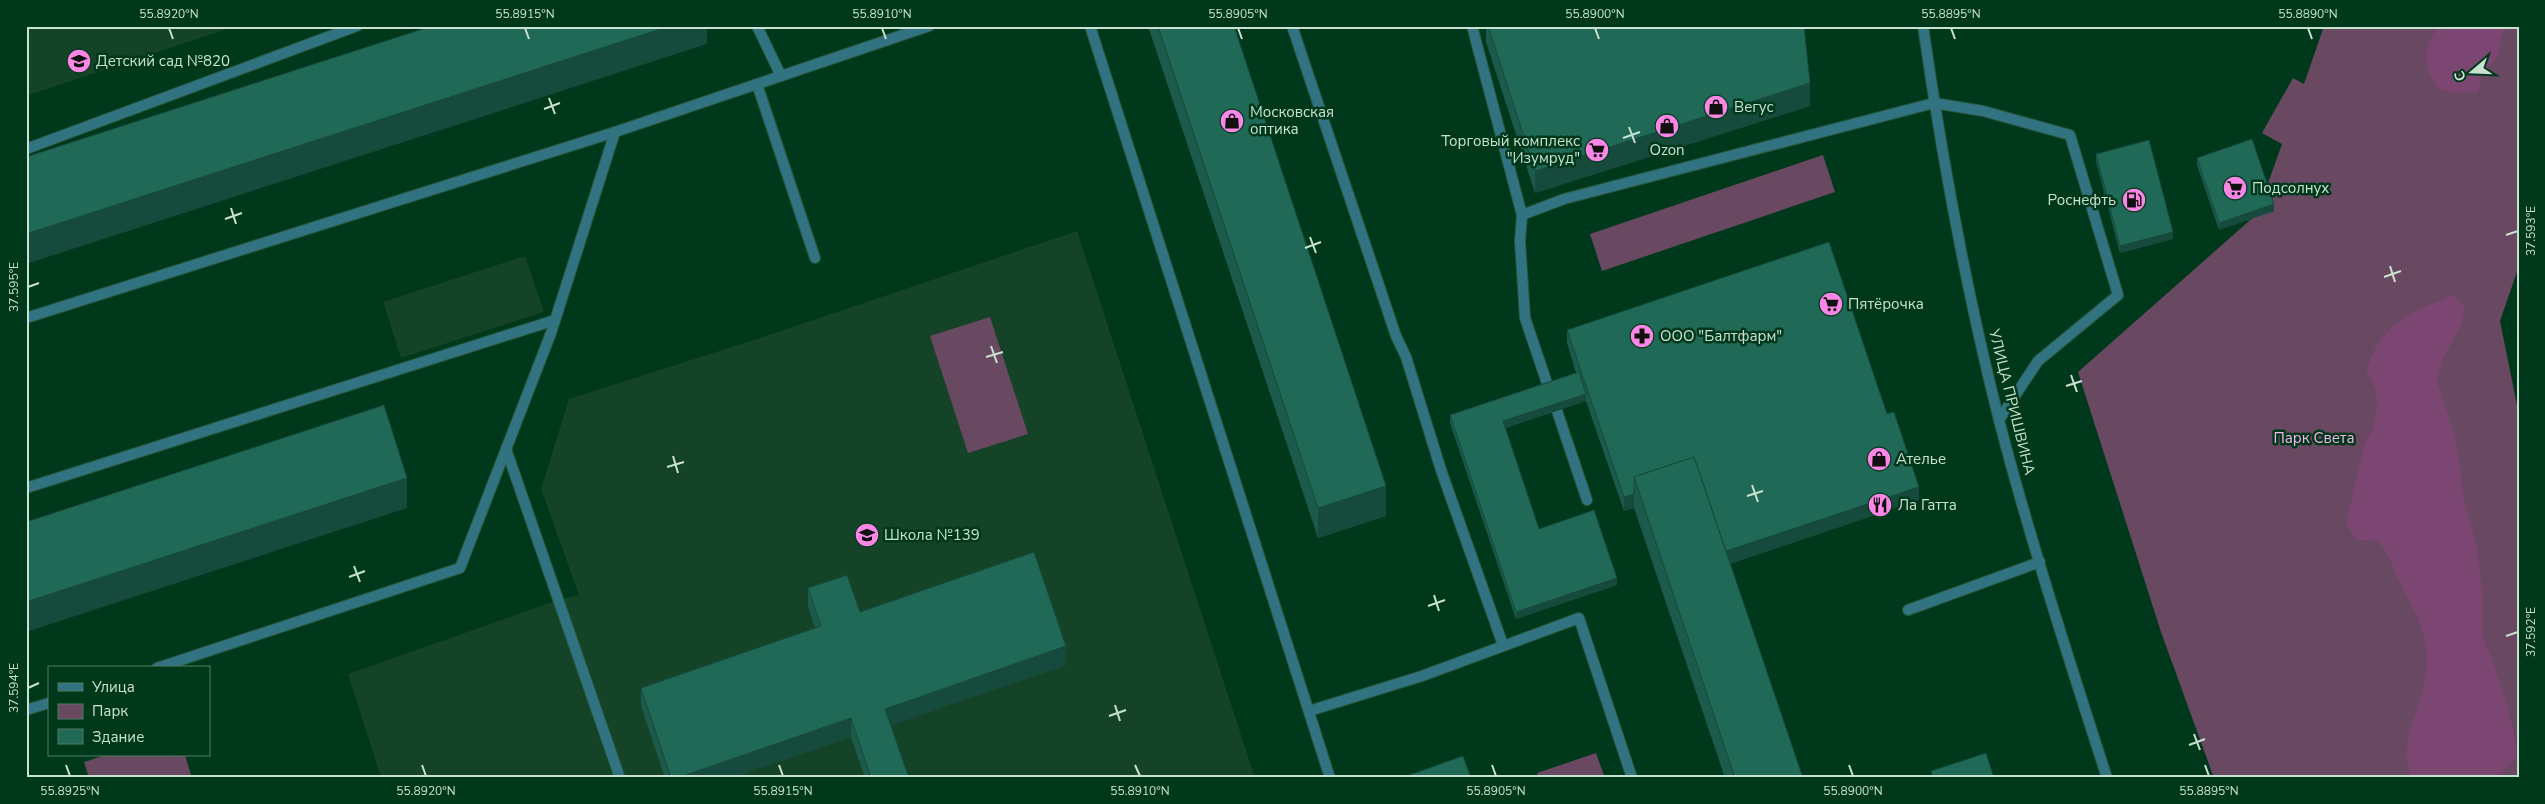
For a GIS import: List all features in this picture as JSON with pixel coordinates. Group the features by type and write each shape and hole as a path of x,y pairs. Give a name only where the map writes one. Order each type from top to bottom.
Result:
{"street":[{"path":"26,149 357,26"},
{"path":"757,26 781,76"},
{"path":"26,318 614,132 929,26"},
{"path":"1090,26 1330,778"},
{"path":"1292,26 1396,336 1406,357 1441,470 1503,646"},
{"path":"1472,26 1522,216 1520,241 1525,318 1550,389"},
{"name":"УЛИЦА ПРИШВИНА","path":"1923,26 1934,103 1964,268 1999,420 2106,778"},
{"path":"757,84 815,258"},
{"path":"1522,216 1564,199 1934,103 1983,111 2070,135 2118,295 2038,361 1999,420"},
{"path":"163,666 460,568 555,320 614,132"},
{"path":"26,488 555,320"},
{"path":"1557,410 1587,500"},
{"path":"506,449 620,778"},
{"path":"1908,610 2040,562"},
{"path":"1309,712 1422,676 1579,618 1632,778"},
{"path":"26,710 48,703"}],"shaded area":[{"name":"Детский сад №820","path":"26,26 236,26 26,96"},
{"path":"2439,26 2511,26 2501,35 2498,57 2483,72 2478,92 2455,93 2437,88 2428,71 2426,57 2429,42"},
{"name":"Школа №139","path":"1077,231 1255,778 381,778 348,674 558,600 579,595 541,489 569,399 760,338"},
{"path":"525,256 544,312 401,358 383,302"},
{"path":"2454,295 2465,308 2462,323 2442,361 2437,381 2456,441 2465,505 2477,546 2482,589 2482,633 2505,696 2515,738 2516,758 2497,778 2412,778 2408,766 2407,742 2424,686 2427,656 2422,631 2388,556 2378,541 2356,540 2346,523 2364,445 2373,428 2377,409 2376,389 2366,372 2372,355 2380,341 2399,321 2424,307"}],"green space":[{"name":"Парк Света","path":"2324,26 2519,26 2519,266 2500,321 2519,415 2519,778 2214,778 2161,632 2078,372 2257,214 2282,144 2262,133 2293,78 2304,84"},
{"path":"1823,155 1835,192 1602,271 1590,234"},
{"path":"990,317 1028,434 968,453 930,336"},
{"path":"1596,753 1605,778 1539,778 1537,773"},
{"path":"103,756 185,756 192,778 89,778 84,762"}],"building":[{"path":"432,26 670,26 26,234 26,157"},
{"path":"1158,26 1234,26 1386,486 1318,508"},
{"name":"Торговый комплекс \"Изумруд\"","path":"1488,26 1804,26 1810,83 1535,171"},
{"name":"Подсолнух","path":"2252,139 2274,204 2219,223 2197,158"},
{"name":"Роснефть","path":"2149,140 2173,232 2120,246 2096,154"},
{"path":"1829,242 1887,414 1894,412 1919,487 1726,551 1694,457 1634,477 1634,494 1624,497 1567,330"},
{"path":"1579,372 1586,394 1503,421 1539,529 1594,510 1617,578 1516,612 1450,415"},
{"path":"384,405 407,478 26,602 26,522"},
{"path":"1694,457 1803,778 1735,778 1634,477"},
{"path":"1034,552 1066,646 885,709 909,778 871,778 851,718 677,778 671,778 641,688 821,626 808,588 847,575 860,612"},
{"path":"1986,753 1994,778 1933,778 1931,771"},
{"path":"1463,756 1471,778 1401,778"}],"place":[{"name":"Детский сад №820","path":"79,61"},
{"name":"Вегус","path":"1716,107"},
{"name":"Московская оптика","path":"1232,121"},
{"name":"Ozon","path":"1667,126"},
{"name":"Торговый комплекс \"Изумруд\"","path":"1597,150"},
{"name":"Подсолнух","path":"2235,188"},
{"name":"Роснефть","path":"2134,200"},
{"name":"Пятёрочка","path":"1831,304"},
{"name":"ООО \"Балтфарм\"","path":"1642,336"},
{"name":"Ателье","path":"1879,459"},
{"name":"Ла Гатта","path":"1880,505"},
{"name":"Школа №139","path":"867,535"}]}
